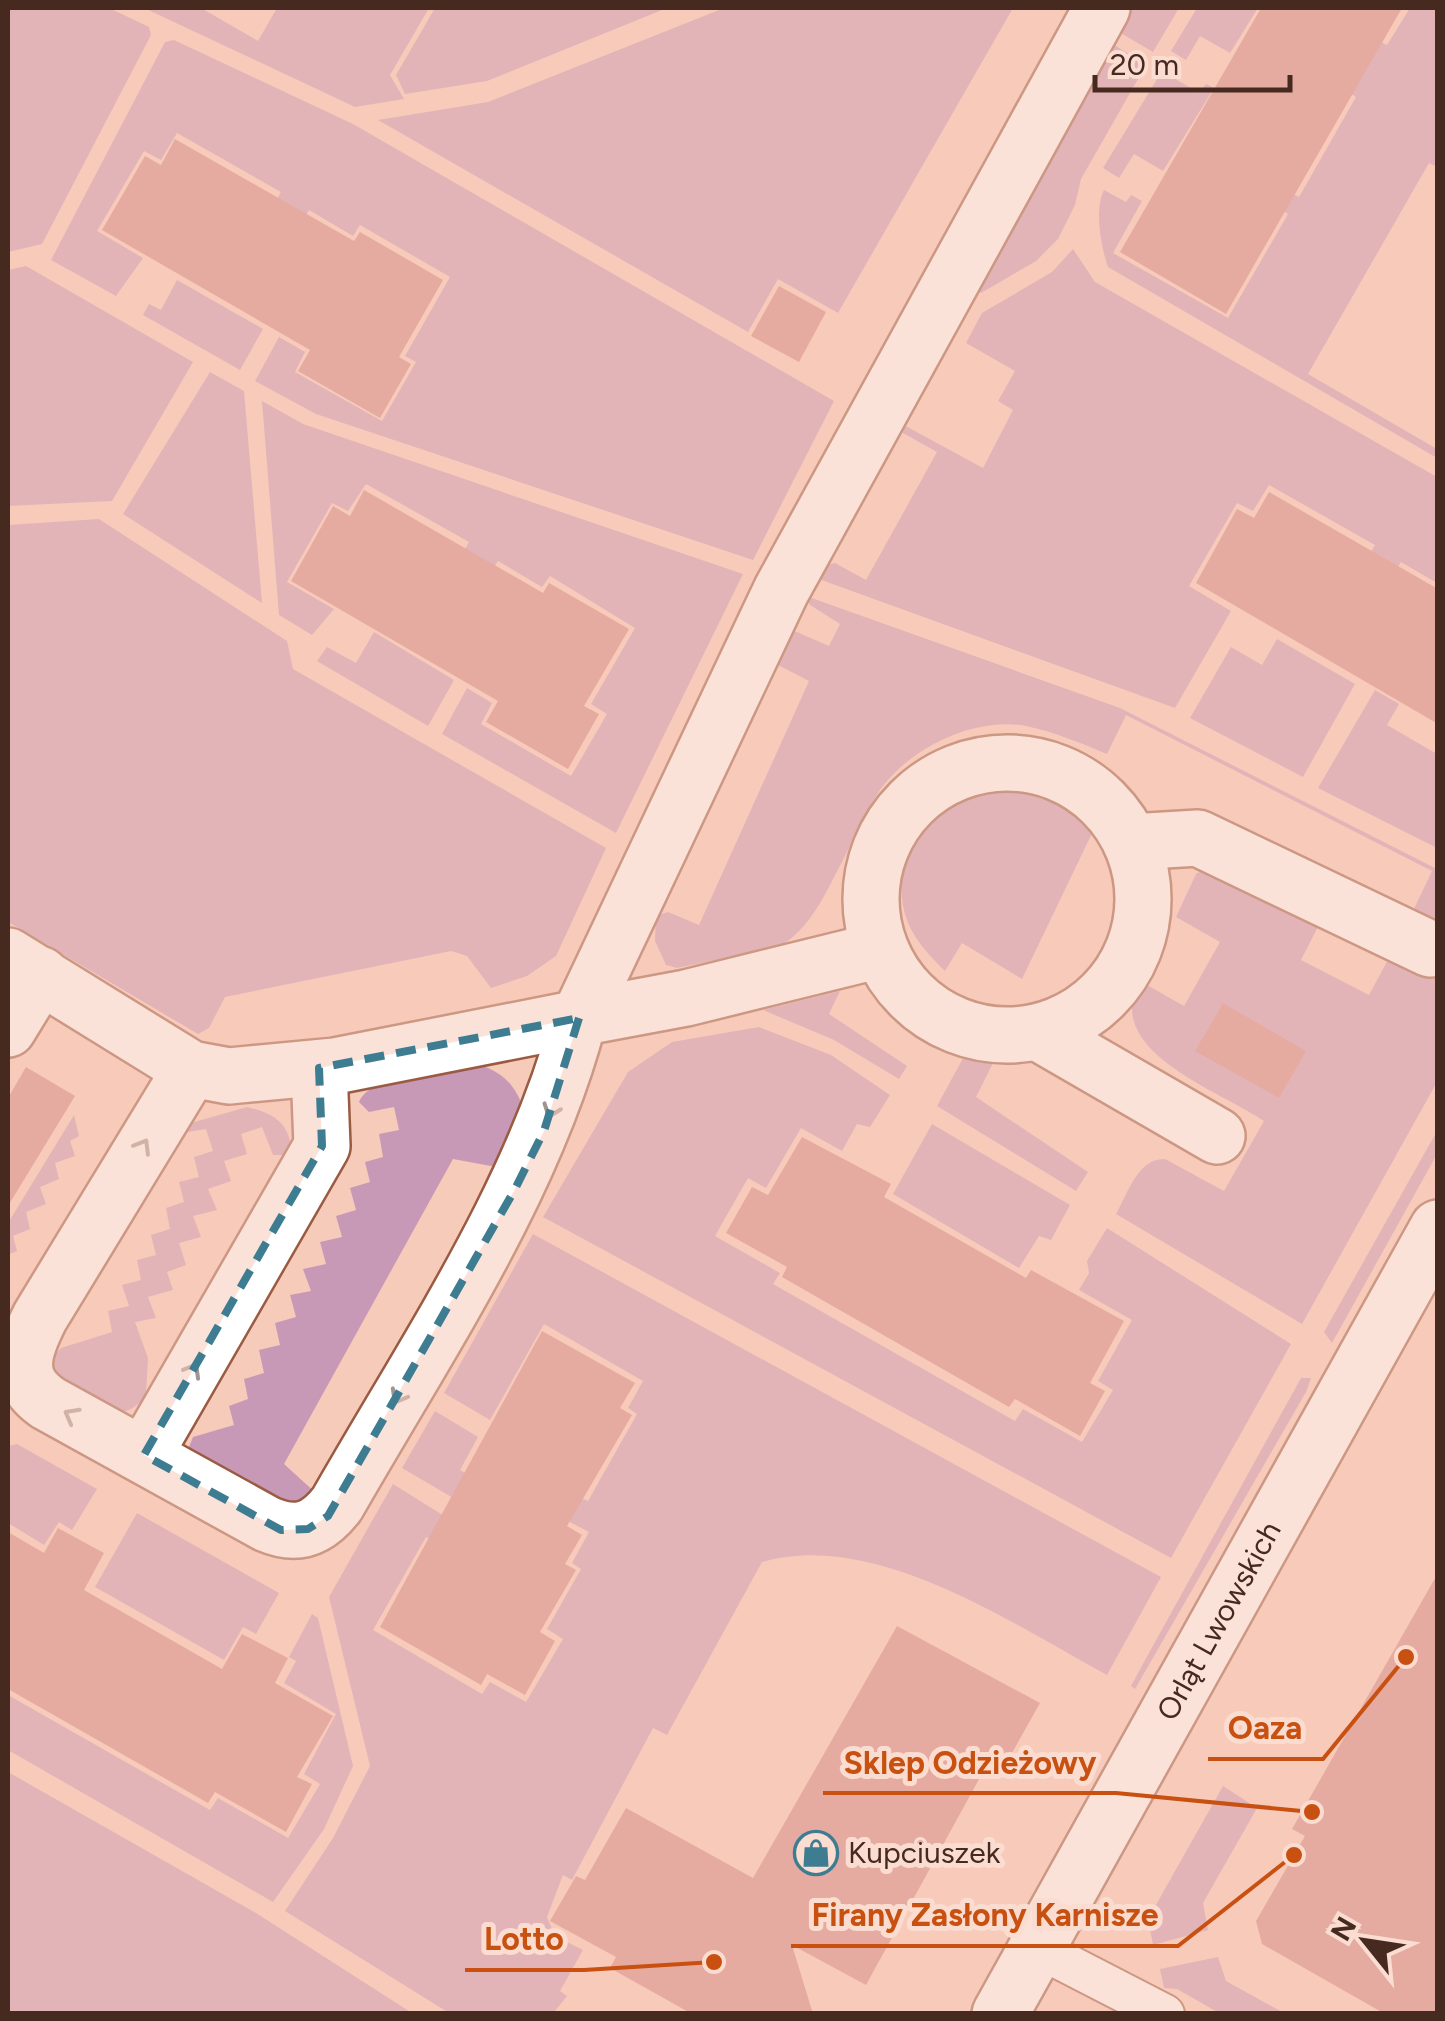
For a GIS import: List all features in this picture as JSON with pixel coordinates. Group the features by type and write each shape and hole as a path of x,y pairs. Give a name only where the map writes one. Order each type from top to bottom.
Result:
{"street":[{"path":"191,1068 40,1317 22,1369 34,1393 144,1455 281,1530 308,1530 328,1516 514,1191 544,1131 580,1018 781,591 1102,8"},
{"path":"1022,762 1067,776 1105,803 1132,842 1143,880 1142,920 1130,959 1107,992 1076,1017 1039,1033 999,1036 961,1028 927,1011 899,984 880,950 870,904 876,857 898,816 932,784 946,778 975,766 1022,762"},
{"path":"1132,842 1198,838 1430,949"},
{"path":"8,1029 24,965 191,1068 229,1076 319,1068 686,998 880,950"},
{"path":"1039,1033 1217,1136"},
{"path":"144,1455 322,1146 319,1068"},
{"name":"Orląt Lwowskich","path":"1000,2014 1438,1228"}],"lane":[{"path":"1037,1948 1165,2014"}],"highlighted area":[{"path":"579,1018 544,1131 514,1191 328,1516 308,1529 281,1530 144,1455 322,1146 319,1068"}],"shaded area":[{"path":"11,8 109,8 149,27 151,35 42,244 8,252 8,13"},
{"path":"144,8 201,8 258,41 277,8 429,8 390,75 404,99 355,107"},
{"path":"435,8 667,8 487,81 405,94 396,75"},
{"path":"724,8 1013,8 838,313 778,279 748,332 378,120 488,102"},
{"path":"1132,8 1179,8 1153,52 1119,32"},
{"path":"1197,8 1258,8 1230,53 1200,36 1186,60 1171,51"},
{"path":"1410,8 1437,8 1437,167 1429,163 1308,374 1437,449 1437,458 1108,267 1100,228 1099,207 1104,190 1126,202 1131,195 1142,201 1113,253 1228,318 1288,214 1278,208 1289,192 1299,197 1356,97 1346,91 1377,40 1387,45"},
{"path":"174,40 353,124 834,401 753,560 316,414 255,381 279,337 305,352 295,372 382,421 416,362 405,356 450,277 360,225 353,236 309,210 294,236 266,219 281,192 177,133 161,160 144,151 97,231 143,258 116,296 51,260 165,42"},
{"path":"1113,44 1146,65 1081,179 1075,205 1058,239 1036,261 981,293 975,289"},
{"path":"1162,71 1199,93 1206,84 1214,88 1163,171 1134,154 1119,178 1103,168"},
{"path":"1073,249 1095,282 1437,477 1437,583 1401,562 1386,587 1359,571 1375,545 1269,485 1253,511 1237,503 1189,586 1231,611 1175,708 816,578 823,566 835,563 866,580 937,452 903,433 902,424 983,468 1013,410 998,401 1015,371 966,343 982,313 1052,272"},
{"path":"26,266 193,362 112,501 8,506 8,270"},
{"path":"177,280 263,329 240,370 143,315 149,304 161,310"},
{"path":"210,372 244,391 262,603 123,514"},
{"path":"262,401 303,424 743,574 616,833 442,734 467,688 492,703 481,724 571,776 607,714 591,704 635,628 550,576 542,587 498,561 482,585 454,569 469,542 366,484 348,511 332,503 287,582 334,609 312,635 279,615"},
{"path":"99,519 287,641 293,669 606,848 556,956 527,976 491,988 467,956 451,951 225,997 209,1028 198,1034 8,922 8,525"},
{"path":"806,596 1120,708 1437,869 1437,924 1413,911 1432,871 1126,715 1107,754 1047,731 1006,724 943,739 906,763 878,793 823,898 790,939 779,947 677,968 666,965 655,941 656,916 668,912 699,925 809,681 778,665 776,656 790,629 829,646 840,624 810,605"},
{"path":"374,632 454,680 428,726 317,661 327,647 356,663"},
{"path":"1277,639 1355,684 1303,777 1190,718 1231,647 1262,665"},
{"path":"1375,690 1399,704 1387,725 1437,754 1437,848 1318,788"},
{"path":"1010,778 1058,794 1096,825 1022,979 962,943 945,971 908,923 902,882 905,860 922,822 936,806 972,785"},
{"path":"1205,869 1321,921 1301,960 1369,995 1390,956 1437,948 1437,1082 1302,1324 1116,1214 1135,1178 1156,1160 1165,1159 1224,1191 1264,1121 1171,1066 1150,1048 1136,1028 1132,1006 1140,981 1184,1006 1220,942 1176,917 1196,874"},
{"path":"840,991 829,1014 907,1066 899,1079 834,1040 763,1010"},
{"path":"759,1027 831,1055 890,1095 870,1127 857,1124 842,1151 801,1128 766,1188 748,1178 715,1236 780,1273 773,1284 1015,1421 1023,1409 1082,1442 1113,1390 1098,1381 1132,1320 1079,1290 1089,1273 1087,1261 1107,1228 1291,1344 1171,1558 543,1217 628,1072 672,1042"},
{"path":"979,1047 992,1054 992,1065 976,1097 1088,1172 1076,1191 937,1106 968,1049"},
{"path":"471,1063 506,1079 525,1113 507,1169 453,1159 284,1464 317,1494 291,1510 187,1452 193,1437 234,1425 229,1406 248,1399 244,1379 264,1373 259,1350 280,1345 275,1323 296,1317 290,1295 311,1291 303,1269 326,1264 320,1242 342,1237 336,1216 356,1210 350,1188 370,1182 365,1162 383,1157 379,1134 399,1130 394,1107 369,1112 359,1102 377,1085 392,1079"},
{"path":"247,1107 274,1118 284,1127 290,1141 285,1155 273,1155 262,1127 241,1134 247,1154 224,1161 231,1181 208,1189 217,1210 193,1216 201,1237 179,1243 186,1265 167,1272 173,1290 148,1297 156,1318 135,1322 148,1358 146,1395 136,1406 114,1412 55,1383 49,1362 61,1348 112,1332 108,1311 129,1306 122,1285 141,1280 137,1260 156,1255 151,1235 170,1229 166,1208 184,1202 179,1182 199,1177 194,1157 213,1151 206,1129 182,1133 184,1125"},
{"path":"74,1115 79,1136 70,1141 75,1156 55,1163 59,1179 40,1187 46,1204 26,1212 30,1229 13,1236 17,1251 8,1255 8,1223"},
{"path":"932,1124 1070,1205 1051,1240 1039,1236 1019,1268 893,1194"},
{"path":"1437,1131 1437,1154 1332,1343 1324,1332"},
{"path":"533,1234 1161,1577 1107,1675 985,1608 895,1570 850,1558 805,1555 762,1562 667,1735 653,1728 572,1880 563,1875 547,1917 555,1936 583,1950 560,1991 567,1996 555,2011 546,2014 449,2013 285,1911 333,1838 370,1766 329,1597 393,1484 462,1527 449,1549 426,1537 373,1630 482,1694 490,1682 526,1702 563,1639 547,1629 581,1569 572,1563 589,1532 564,1519 577,1496 588,1501 637,1414 628,1408 643,1381 544,1324 490,1420 444,1393"},
{"path":"1301,1378 1311,1378 1306,1392 1135,1689 1131,1686"},
{"path":"435,1411 478,1437 460,1470 486,1485 472,1509 402,1468"},
{"path":"17,1444 97,1489 72,1530 59,1522 44,1545 8,1523 8,1446"},
{"path":"137,1513 279,1593 256,1634 243,1627 224,1660 95,1587"},
{"path":"312,1614 318,1618 353,1766 324,1829 273,1902 8,1750 8,1695 210,1810 218,1798 288,1838 320,1784 304,1774 336,1714 284,1683 296,1661 289,1657"},
{"path":"8,1772 256,1913 412,2013 8,2013"},
{"path":"1223,1786 1257,1808 1203,1903 1208,1930 1153,1945 1148,1919"},
{"path":"1218,1957 1226,1981 1284,2013 1219,2013 1177,1989 1164,1988 1160,1969"}],"building":[{"path":"1261,8 1402,8 1226,314 1120,252"},
{"path":"175,139 354,241 360,232 443,280 399,357 411,364 380,418 298,371 310,350 102,230 145,156 161,165"},
{"path":"779,286 826,312 799,362 751,336"},
{"path":"364,490 543,593 549,583 629,629 584,706 599,714 568,769 486,722 498,701 291,581 333,506 350,516"},
{"path":"1269,492 1438,589 1438,724 1196,583 1237,509 1254,518"},
{"path":"1223,1003 1306,1051 1279,1098 1195,1051"},
{"path":"26,1067 75,1096 8,1206 8,1098"},
{"path":"802,1137 891,1184 884,1197 1026,1278 1031,1270 1124,1321 1090,1383 1105,1391 1080,1436 1015,1399 1009,1407 782,1277 787,1267 726,1233 752,1187 768,1195"},
{"path":"542,1331 635,1383 620,1408 632,1415 567,1526 582,1535 565,1564 576,1570 540,1632 555,1641 525,1695 487,1674 481,1685 380,1627"},
{"path":"58,1528 104,1553 84,1590 222,1669 242,1634 288,1658 275,1683 333,1716 297,1777 312,1784 286,1832 215,1792 208,1803 8,1689 8,1532 44,1553"},
{"path":"1438,1573 1438,2014 1385,2014 1262,1944 1256,1921 1305,1836 1292,1829"},
{"path":"897,1626 1040,1703 1003,1769 989,1761 866,1985 792,1945 813,2014 692,2014 610,1968 616,1957 550,1921 576,1876 585,1880 626,1808 753,1878"}],"place":[{"name":"Oaza","path":"1406,1657"},
{"name":"Sklep Odzieżowy","path":"1312,1812"},
{"name":"Kupciuszek","path":"816,1853"},
{"name":"Firany Zasłony Karnisze","path":"1294,1855"},
{"name":"Lotto","path":"714,1962"}]}
